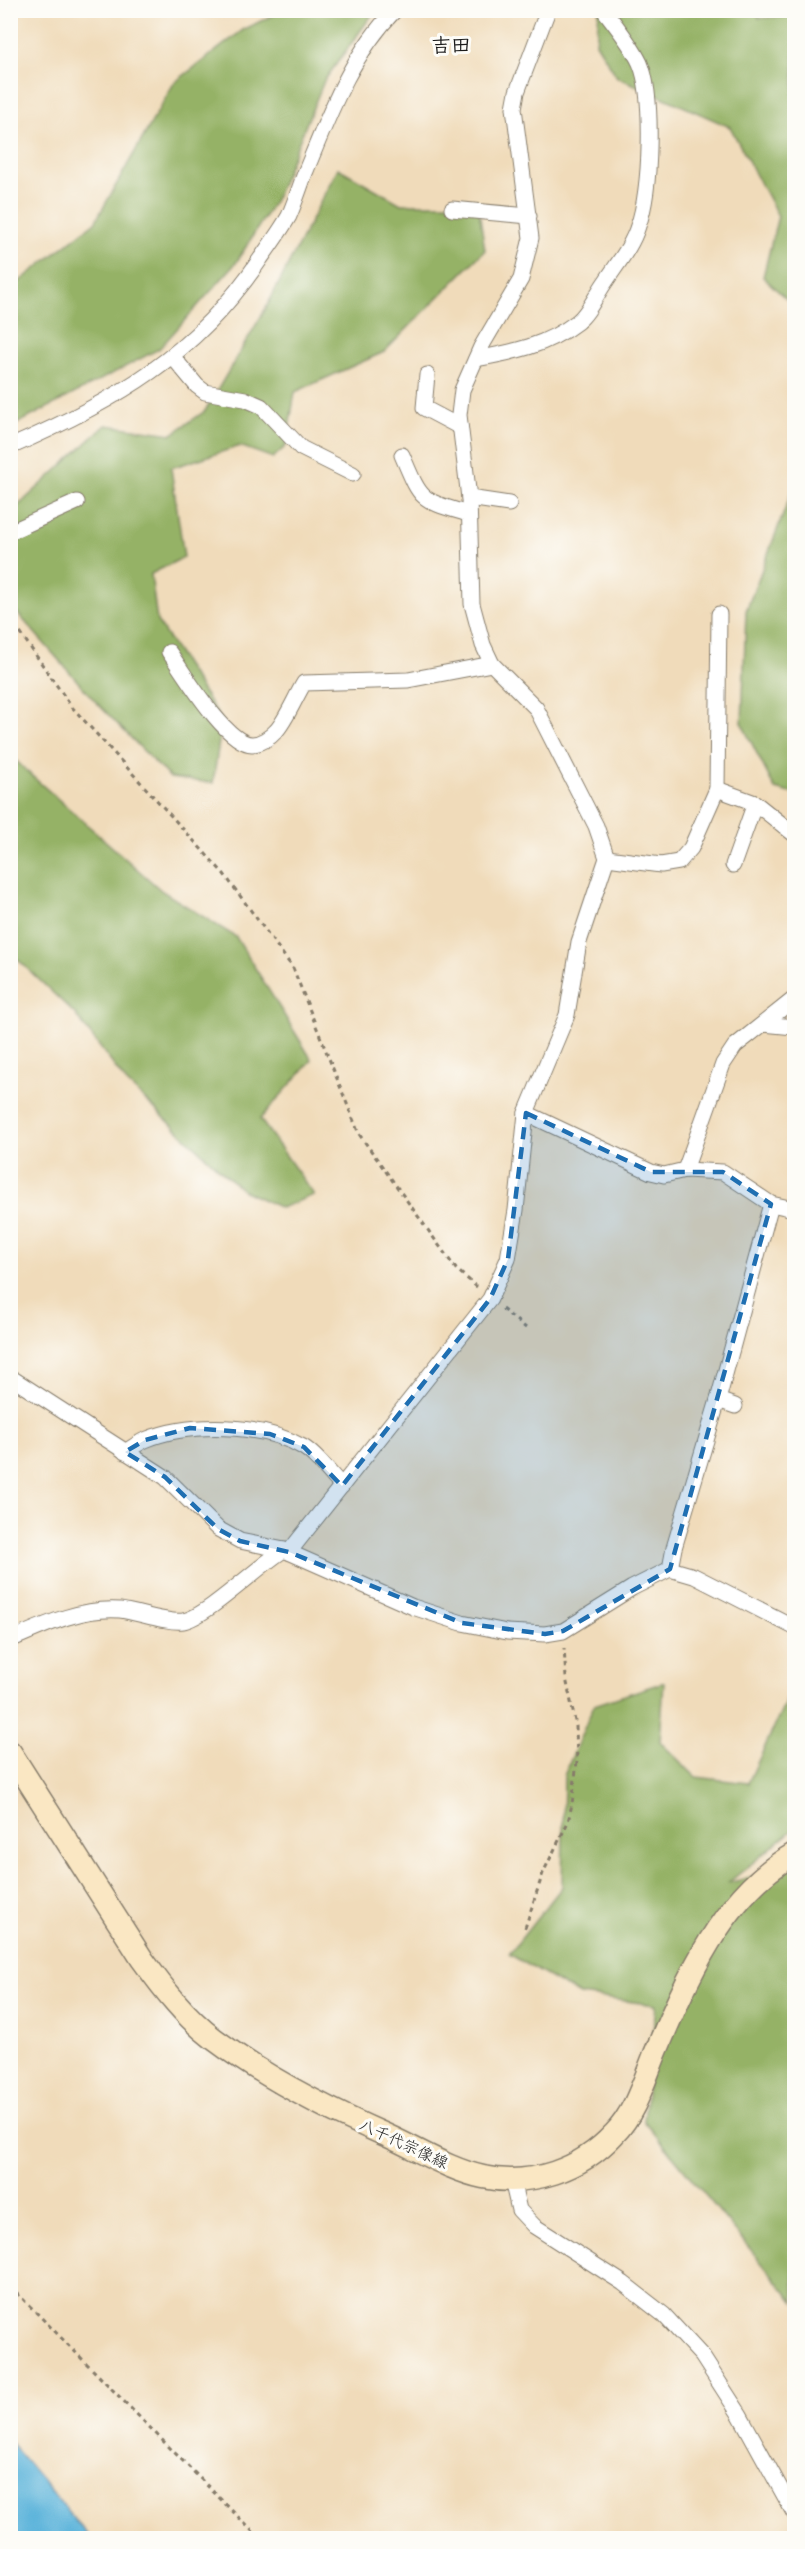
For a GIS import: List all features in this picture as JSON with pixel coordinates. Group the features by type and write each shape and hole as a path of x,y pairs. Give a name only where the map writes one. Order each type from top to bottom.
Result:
{"main road":[{"name":"八千代宗像線","path":"10,1752 164,1990 213,2038 255,2067 370,2128 462,2171 484,2177 527,2180 552,2174 586,2160 615,2134 633,2108 681,1995 712,1938 747,1890 795,1854"}],"street":[{"path":"10,447 111,399 172,356 237,293 289,216 348,74 362,50 395,10"},
{"path":"10,1640 47,1624 88,1612 119,1610 183,1621 204,1611 286,1551 342,1486 490,1299 508,1259 516,1210 526,1113 567,1015 579,942 607,858 596,826 536,708 492,664 483,645 472,604 469,498 459,415 462,390 476,359 521,279 531,238 514,108 517,93 548,10"},
{"path":"476,359 522,351 549,341 580,320 626,250 638,226 645,196 648,92 640,63 622,33 604,10"},
{"path":"452,209 529,216"},
{"path":"172,356 196,386 205,392 245,399 261,406 301,448 353,474"},
{"path":"427,375 424,408 460,427"},
{"path":"402,455 418,493 432,503 468,514"},
{"path":"469,498 509,504"},
{"path":"10,532 77,502"},
{"path":"607,858 662,865 680,862 691,848 717,789 719,614"},
{"path":"169,652 214,717 236,737 250,744 262,742 277,731 304,683 408,680 492,664"},
{"path":"717,789 755,803 795,834"},
{"path":"733,865 755,803"},
{"path":"685,1170 723,1064 735,1046 795,999"},
{"path":"763,1024 795,1028"},
{"path":"526,1113 651,1172 664,1175 685,1170 723,1172 771,1204 795,1209"},
{"path":"670,1569 771,1204"},
{"path":"10,1377 165,1477 218,1529 240,1541 286,1551 413,1607 462,1623 507,1632 545,1635 563,1631 632,1588 670,1569 694,1576 795,1627"},
{"path":"718,1400 735,1406"},
{"path":"126,1452 145,1440 190,1428 222,1428 270,1434 304,1448 342,1486"},
{"path":"512,2180 519,2210 534,2226 623,2283 664,2315 702,2356 740,2415 795,2513"}],"path":[{"path":"10,618 71,706 224,874 293,968 359,1134 456,1269 526,1328"},
{"path":"525,1928 543,1873 568,1822 572,1804 577,1761 576,1726 566,1678 563,1631"},
{"path":"10,2286 259,2538"}],"highlighted area":[{"path":"526,1113 651,1172 723,1172 771,1204 670,1569 563,1631 545,1634 462,1623 289,1552 240,1541 218,1529 165,1477 125,1452 145,1440 190,1428 270,1434 304,1447 342,1486 490,1299 508,1259"}],"green space":[{"path":"283,10 375,11 324,81 275,200 236,263 159,349 11,427 11,288 95,222 174,83 243,30"},
{"path":"756,10 759,18 794,16 794,306 763,277 778,216 730,127 617,77 596,43 599,11"},
{"path":"338,168 401,204 478,204 485,250 384,352 295,392 286,446 273,458 240,446 171,468 184,557 151,574 157,621 222,721 213,783 170,778 95,701 11,606 10,513 106,425 172,434 205,411 266,308"},
{"path":"794,486 794,794 775,789 742,724 746,611"},
{"path":"10,755 162,891 236,937 312,1060 260,1119 314,1195 281,1208 242,1190 126,1082 75,1014 11,953"},
{"path":"664,1682 660,1742 696,1777 748,1783 789,1695 794,1697 794,1829 728,1883 794,1866 794,2302 644,2121 656,2005 580,1995 509,1954 562,1887 564,1776 594,1705"}],"water":[{"path":"11,2443 90,2538 11,2538"}],"district":[{"name":"吉田","path":"451,45"}]}
